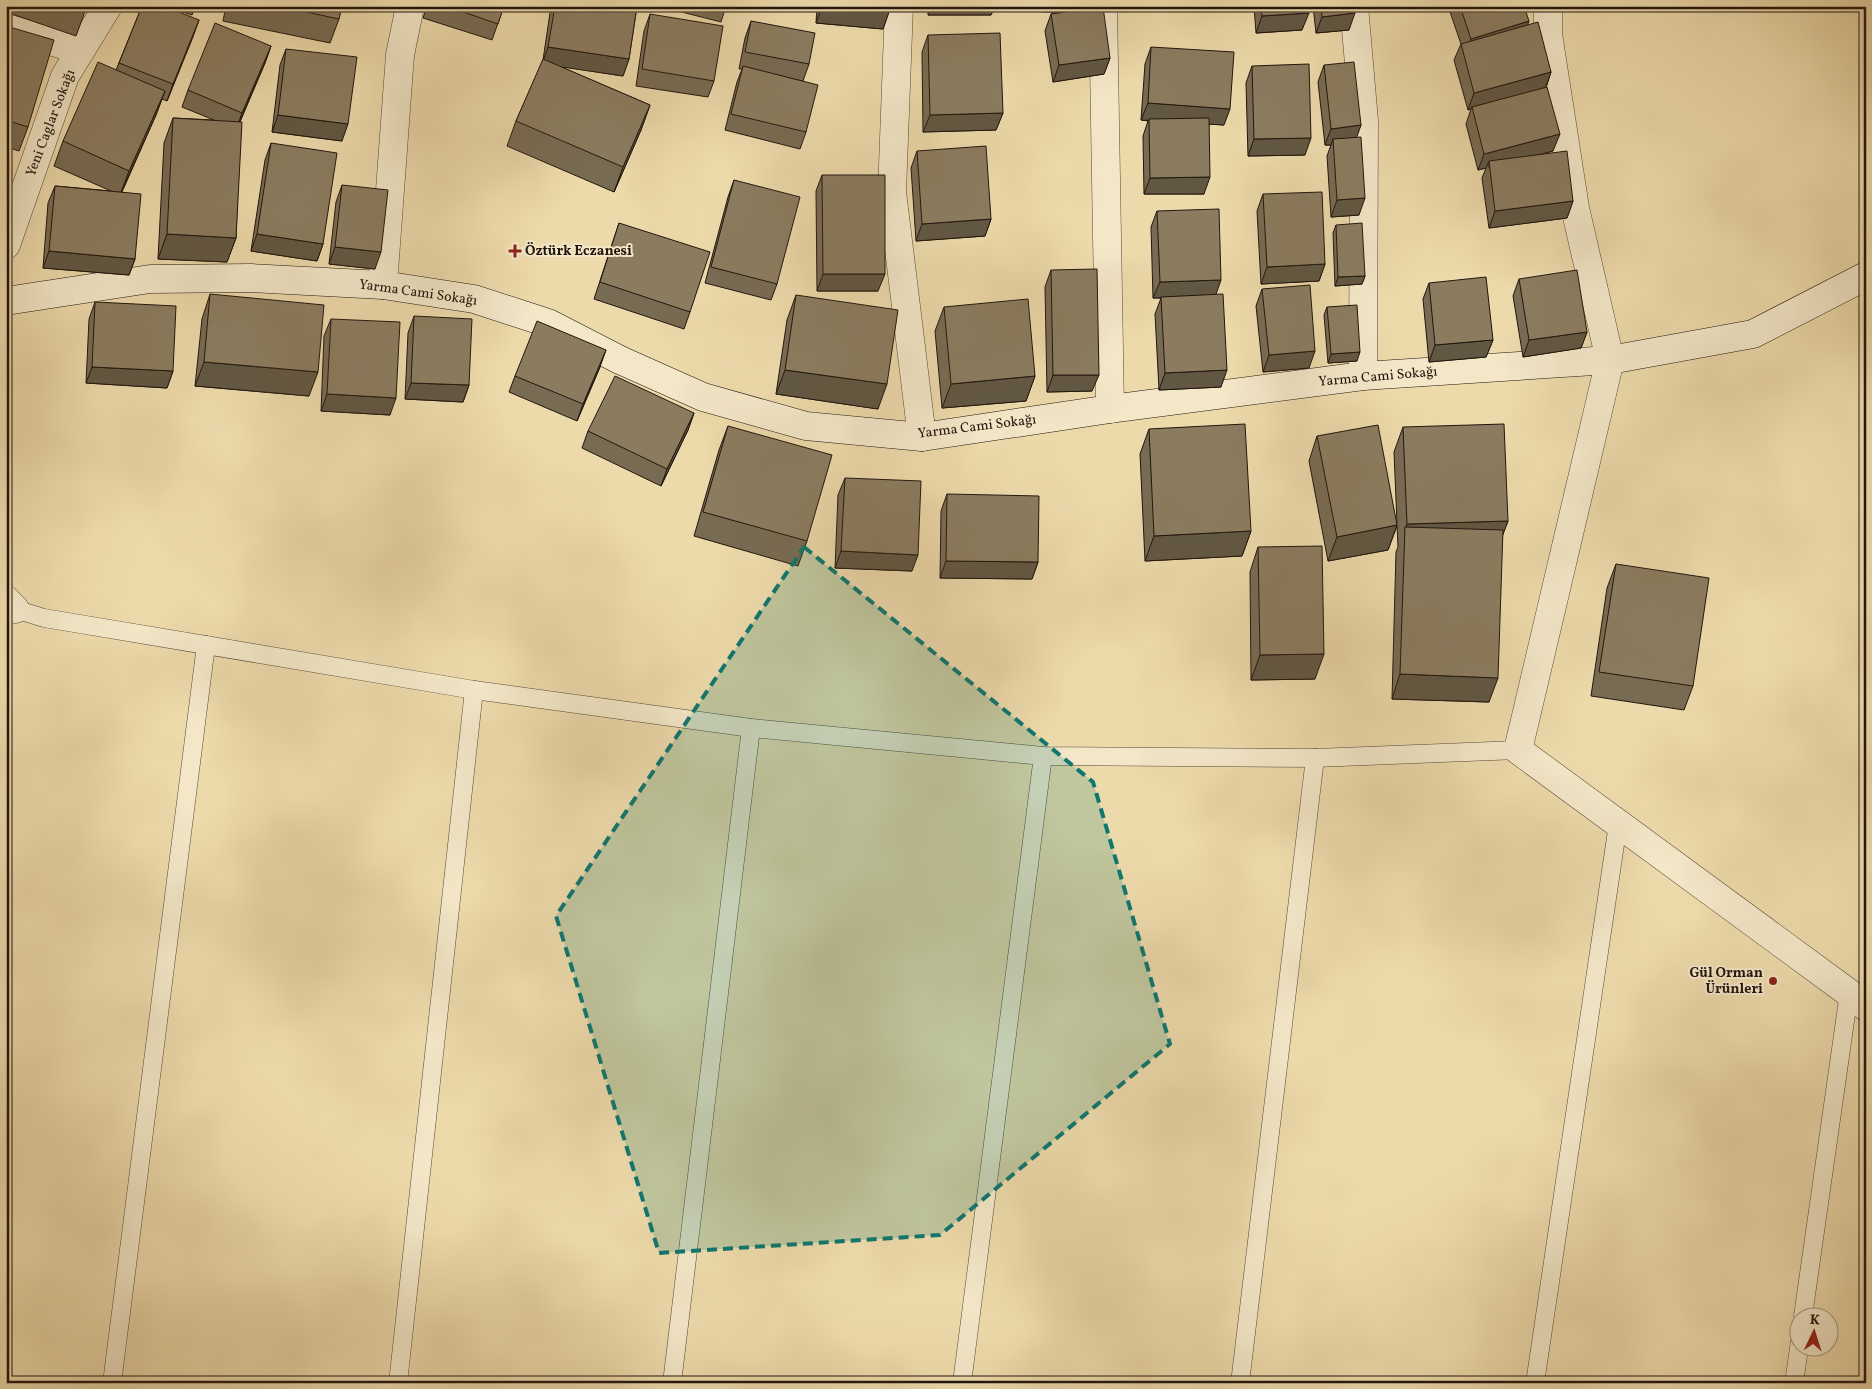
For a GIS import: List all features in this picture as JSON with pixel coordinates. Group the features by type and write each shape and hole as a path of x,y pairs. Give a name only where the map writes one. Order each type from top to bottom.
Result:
{"street":[{"name":"Yeni Caglar Sokağı","path":"6,245 65,76 108,6"},
{"path":"383,285 400,55 410,6"},
{"path":"900,6 892,192 922,437"},
{"path":"1103,6 1110,409"},
{"path":"1354,6 1364,121 1363,376"},
{"path":"1548,6 1548,34 1575,208 1610,360 1518,750 1857,1000"},
{"path":"6,28 81,50"},
{"name":"Yarma Cami Sokağı","path":"6,301 150,279 251,278 383,285 474,299 548,323 620,360 703,397 796,424 922,437 1110,409 1363,376 1610,360 1753,334 1866,276"}],"lane":[{"path":"11,604 44,618 474,690 751,728 1043,756 1316,758 1518,750"},
{"path":"112,1383 206,645"},
{"path":"398,1383 474,690"},
{"path":"672,1383 751,728"},
{"path":"962,1383 1043,756"},
{"path":"1240,1383 1316,758"},
{"path":"1535,1383 1618,824"},
{"path":"1805,1306 1857,1000"},
{"path":"1794,1383 1798,1356"}],"highlighted area":[{"path":"804,547 1093,782 1170,1044 940,1235 659,1253 556,916"}],"building":[{"path":"69,6 87,6 85,12"},
{"path":"142,6 164,6 199,20 173,84 119,63"},
{"path":"278,6 342,6 339,19"},
{"path":"446,6 504,6 498,24"},
{"path":"555,6 637,6 629,59 548,47"},
{"path":"1261,6 1308,6 1309,13 1262,16"},
{"path":"1321,6 1354,6 1355,13 1322,17"},
{"path":"1460,6 1524,6 1529,21 1471,39"},
{"path":"1103,7 1110,58 1059,65 1051,14"},
{"path":"650,14 723,26 714,81 642,69"},
{"path":"751,21 815,33 809,64 745,52"},
{"path":"1538,22 1551,72 1474,93 1461,44"},
{"path":"215,23 271,46 242,113 188,90"},
{"path":"6,26 54,40 28,127 6,120"},
{"path":"1000,33 1003,113 930,115 928,35"},
{"path":"1151,47 1234,52 1230,109 1148,103"},
{"path":"286,49 357,57 348,124 278,115"},
{"path":"543,59 650,105 623,167 516,121"},
{"path":"98,62 165,91 129,171 63,141"},
{"path":"1354,62 1361,125 1331,129 1324,65"},
{"path":"1309,64 1311,138 1254,139 1252,66"},
{"path":"743,66 818,85 806,132 731,114"},
{"path":"1547,87 1560,134 1484,154 1472,107"},
{"path":"173,118 242,122 236,238 167,234"},
{"path":"1209,118 1210,177 1150,178 1149,119"},
{"path":"1361,137 1365,198 1337,200 1333,139"},
{"path":"271,143 337,153 323,244 257,234"},
{"path":"986,146 991,219 922,224 917,151"},
{"path":"1567,151 1573,201 1495,211 1489,161"},
{"path":"822,175 885,175 885,274 823,274"},
{"path":"734,180 800,197 777,284 711,267"},
{"path":"342,185 388,190 381,252 335,247"},
{"path":"55,186 141,194 135,259 49,251"},
{"path":"1322,192 1325,264 1267,267 1263,194"},
{"path":"1219,209 1221,280 1160,282 1157,211"},
{"path":"619,223 710,252 690,312 600,282"},
{"path":"1362,223 1365,276 1338,277 1336,225"},
{"path":"1097,269 1099,375 1053,375 1051,270"},
{"path":"1577,270 1587,332 1529,340 1519,279"},
{"path":"1486,277 1493,340 1435,345 1429,283"},
{"path":"1310,285 1315,351 1269,355 1262,289"},
{"path":"210,294 324,305 318,372 204,362"},
{"path":"1223,294 1227,370 1165,373 1161,297"},
{"path":"796,295 898,310 887,384 785,370"},
{"path":"1028,299 1035,376 951,384 944,307"},
{"path":"95,302 176,306 173,371 92,367"},
{"path":"1357,305 1360,352 1331,354 1327,307"},
{"path":"414,316 472,319 469,385 411,383"},
{"path":"331,319 400,322 396,398 327,394"},
{"path":"537,321 606,350 583,404 515,376"},
{"path":"615,376 694,413 667,469 588,431"},
{"path":"1245,424 1251,531 1154,536 1149,429"},
{"path":"1504,424 1508,521 1407,524 1403,427"},
{"path":"1378,425 1397,525 1337,537 1317,436"},
{"path":"728,426 832,455 807,541 703,512"},
{"path":"845,478 921,481 918,555 841,551"},
{"path":"947,494 1039,496 1038,562 946,561"},
{"path":"1405,527 1503,530 1498,678 1400,674"},
{"path":"1322,546 1324,654 1260,655 1258,547"},
{"path":"1616,564 1709,578 1693,686 1599,672"}],"place":[{"name":"Öztürk Eczanesi","path":"515,251"},
{"name":"Gül Orman Ürünleri","path":"1773,981"}]}
